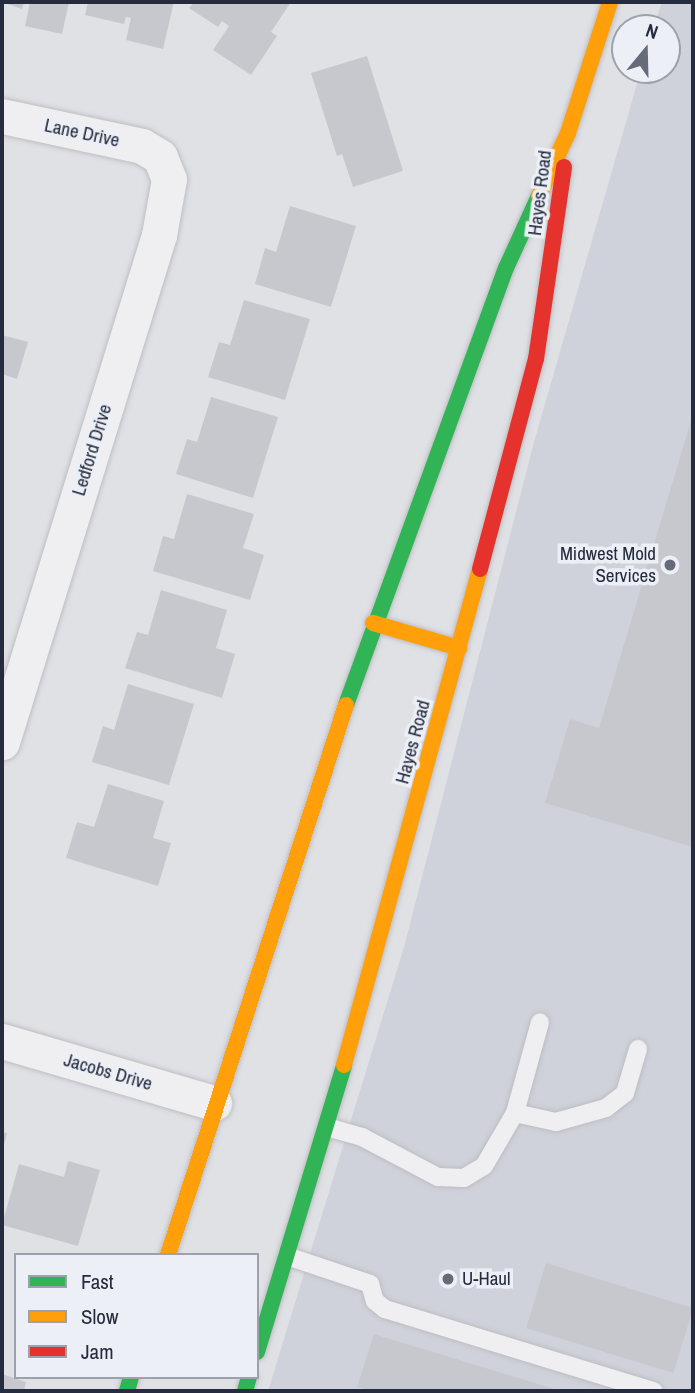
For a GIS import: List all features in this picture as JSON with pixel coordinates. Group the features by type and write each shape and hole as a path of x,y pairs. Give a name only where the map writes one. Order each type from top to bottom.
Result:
{"street":[{"name":"Hayes Road","path":"169,1253 214,1103 373,623 506,268 568,133 610,2"},
{"name":"Lane Drive","path":"2,116 142,146 160,157"},
{"name":"Hayes Road","path":"259,1345 327,1127 536,359 568,133"},
{"name":"Ledford Drive","path":"2,742 167,206 169,179 160,157"},
{"path":"373,623 459,648"},
{"name":"Jacobs Drive","path":"2,1041 214,1103"}],"lane":[{"path":"327,1127 362,1137 438,1177 464,1178 484,1166 515,1113 540,1022"},
{"path":"515,1113 556,1122 606,1108 625,1093 638,1049"},
{"path":"286,1256 370,1284 375,1301 385,1309 654,1391"}],"shaded area":[{"path":"662,2 693,2 693,1391 268,1391 404,947 534,442 637,84 681,84 681,14 658,14"}],"building":[{"path":"2,2 24,2 22,9"},
{"path":"30,2 69,2 62,34 25,26"},
{"path":"88,2 174,2 163,49 126,40 131,18 126,17 124,24 85,15"},
{"path":"194,2 291,2 271,32 277,36 251,75 213,50 229,26 222,21 218,27 189,8"},
{"path":"367,56 403,171 353,187 342,154 337,156 311,73"},
{"path":"290,206 356,226 331,307 255,284 265,248 276,252"},
{"path":"244,300 310,319 285,400 208,377 219,342 230,345"},
{"path":"2,335 28,342 17,379 2,374"},
{"path":"211,397 278,417 253,498 176,474 187,439 197,442"},
{"name":"Midwest Mold Services","path":"693,414 693,847 545,803 570,719 599,728"},
{"path":"187,494 254,514 243,548 264,555 250,600 153,571 163,536 174,539"},
{"path":"161,590 227,610 216,648 235,654 222,698 125,668 137,632 148,635"},
{"path":"128,684 194,704 169,785 92,762 103,726 114,730"},
{"path":"108,784 164,801 153,838 171,843 158,886 66,858 77,822 94,827"},
{"path":"2,1132 7,1133 3,1149 2,1148"},
{"path":"68,1161 100,1170 78,1246 2,1225 19,1164 64,1177"},
{"path":"546,1263 693,1308 673,1373 526,1328"},
{"path":"374,1334 561,1391 372,1391 357,1387"},
{"path":"2,1374 26,1382 24,1391 2,1391"}],"traffic: fast":[{"path":"346,705 506,268 539,196"},
{"path":"259,1345 344,1065"},
{"path":"127,1391 130,1379"},
{"path":"245,1391 248,1379"}],"traffic: slow":[{"path":"539,196 568,133 610,2"},
{"path":"344,1065 480,569"},
{"path":"373,623 459,648"},
{"path":"169,1253 346,705"}],"traffic: jam":[{"path":"480,569 536,359 564,167"}],"place":[{"name":"Midwest Mold Services","path":"670,565"},
{"name":"U-Haul","path":"448,1279"}]}
